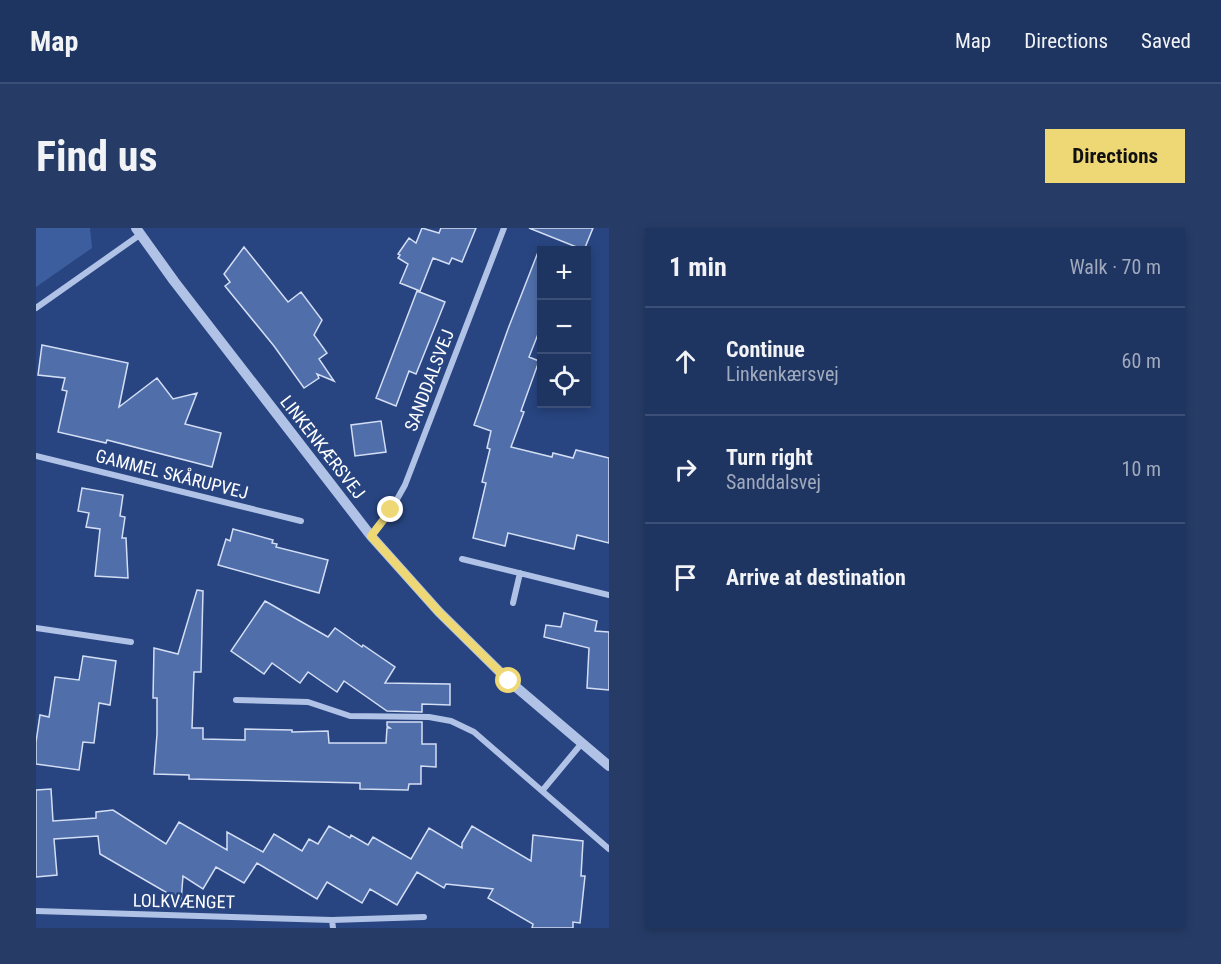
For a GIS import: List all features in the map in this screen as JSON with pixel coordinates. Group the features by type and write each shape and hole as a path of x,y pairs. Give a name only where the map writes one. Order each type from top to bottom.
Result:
{"street":[{"name":"SANDDALSVEJ","path":"371,536 391,510 405,486 504,228"},
{"name":"LINKENKÆRSVEJ","path":"138,231 371,536 439,612 501,674 609,766"},
{"path":"36,308 138,231"},
{"name":"GAMMEL SKÅRUPVEJ","path":"36,456 301,521"},
{"path":"462,558 609,595"},
{"path":"513,603 520,573"},
{"path":"36,628 131,642"},
{"path":"236,700 308,702 350,716 429,717 451,721 474,732 609,849"},
{"path":"542,791 582,743"},
{"name":"LOLKVÆNGET","path":"36,911 332,920 424,917"},
{"path":"332,920 333,928"}],"shaded area":[{"path":"36,228 90,228 92,248 36,287"}],"building":[{"path":"422,228 439,233 441,228 476,228 462,262 452,258 449,264 433,258 420,291 400,283 408,264 398,258 400,255 398,254 409,238 416,243"},
{"path":"529,228 593,228 586,246 574,246"},
{"path":"244,247 288,302 301,292 322,320 314,335 327,353 319,359 334,381 317,374 319,378 304,388 274,346 225,286 230,282 224,274"},
{"path":"537,255 537,337 529,357 537,360 537,367 511,447 552,457 553,453 573,458 576,450 609,458 609,543 577,535 574,549 508,533 505,546 473,538 486,483 482,482 490,449 487,448 491,431 474,425"},
{"path":"417,291 445,302 416,374 409,371 396,406 376,398"},
{"path":"42,345 128,363 119,407 157,378 173,399 197,393 185,424 221,433 212,467 107,440 106,443 58,432 67,391 62,390 65,378 38,375"},
{"path":"381,421 386,452 355,456 351,425"},
{"path":"82,488 123,495 120,516 125,517 122,538 126,538 128,578 95,576 100,529 86,527 89,513 78,511"},
{"path":"233,529 273,540 272,543 277,544 276,547 328,560 319,593 218,565 226,539 230,541"},
{"path":"197,590 203,591 201,672 194,672 192,728 203,728 203,739 245,740 245,729 292,730 292,732 328,731 329,743 386,743 387,728 390,728 387,722 422,722 422,744 436,744 436,767 421,766 421,784 409,784 408,790 360,789 360,783 189,779 189,775 154,774 157,698 153,698 154,648 178,654"},
{"path":"265,601 328,637 335,628 362,647 363,645 395,667 385,683 450,684 450,705 422,704 422,712 387,711 344,681 337,692 308,672 300,683 272,663 264,674 231,651"},
{"path":"564,613 597,621 595,631 609,632 609,690 587,688 589,648 544,637 546,625 561,627"},
{"path":"83,656 116,661 110,705 99,703 94,743 83,742 79,770 36,764 40,715 49,717 55,677 79,680"},
{"path":"51,789 53,821 96,818 96,812 113,810 166,844 179,822 227,850 227,832 263,852 274,834 302,851 309,839 318,844 329,826 368,845 373,837 411,859 429,828 462,848 462,843 472,826 531,861 533,835 583,841 581,876 585,876 580,923 573,922 573,928 532,928 533,924 488,898 493,889 446,884 444,888 417,872 397,905 370,889 362,903 327,882 317,899 257,863 244,883 216,867 203,889 183,876 181,901 100,854 98,836 54,839 57,875 36,877 36,790"}],"route":[{"path":"391,510 371,536 439,612 509,681"}]}
